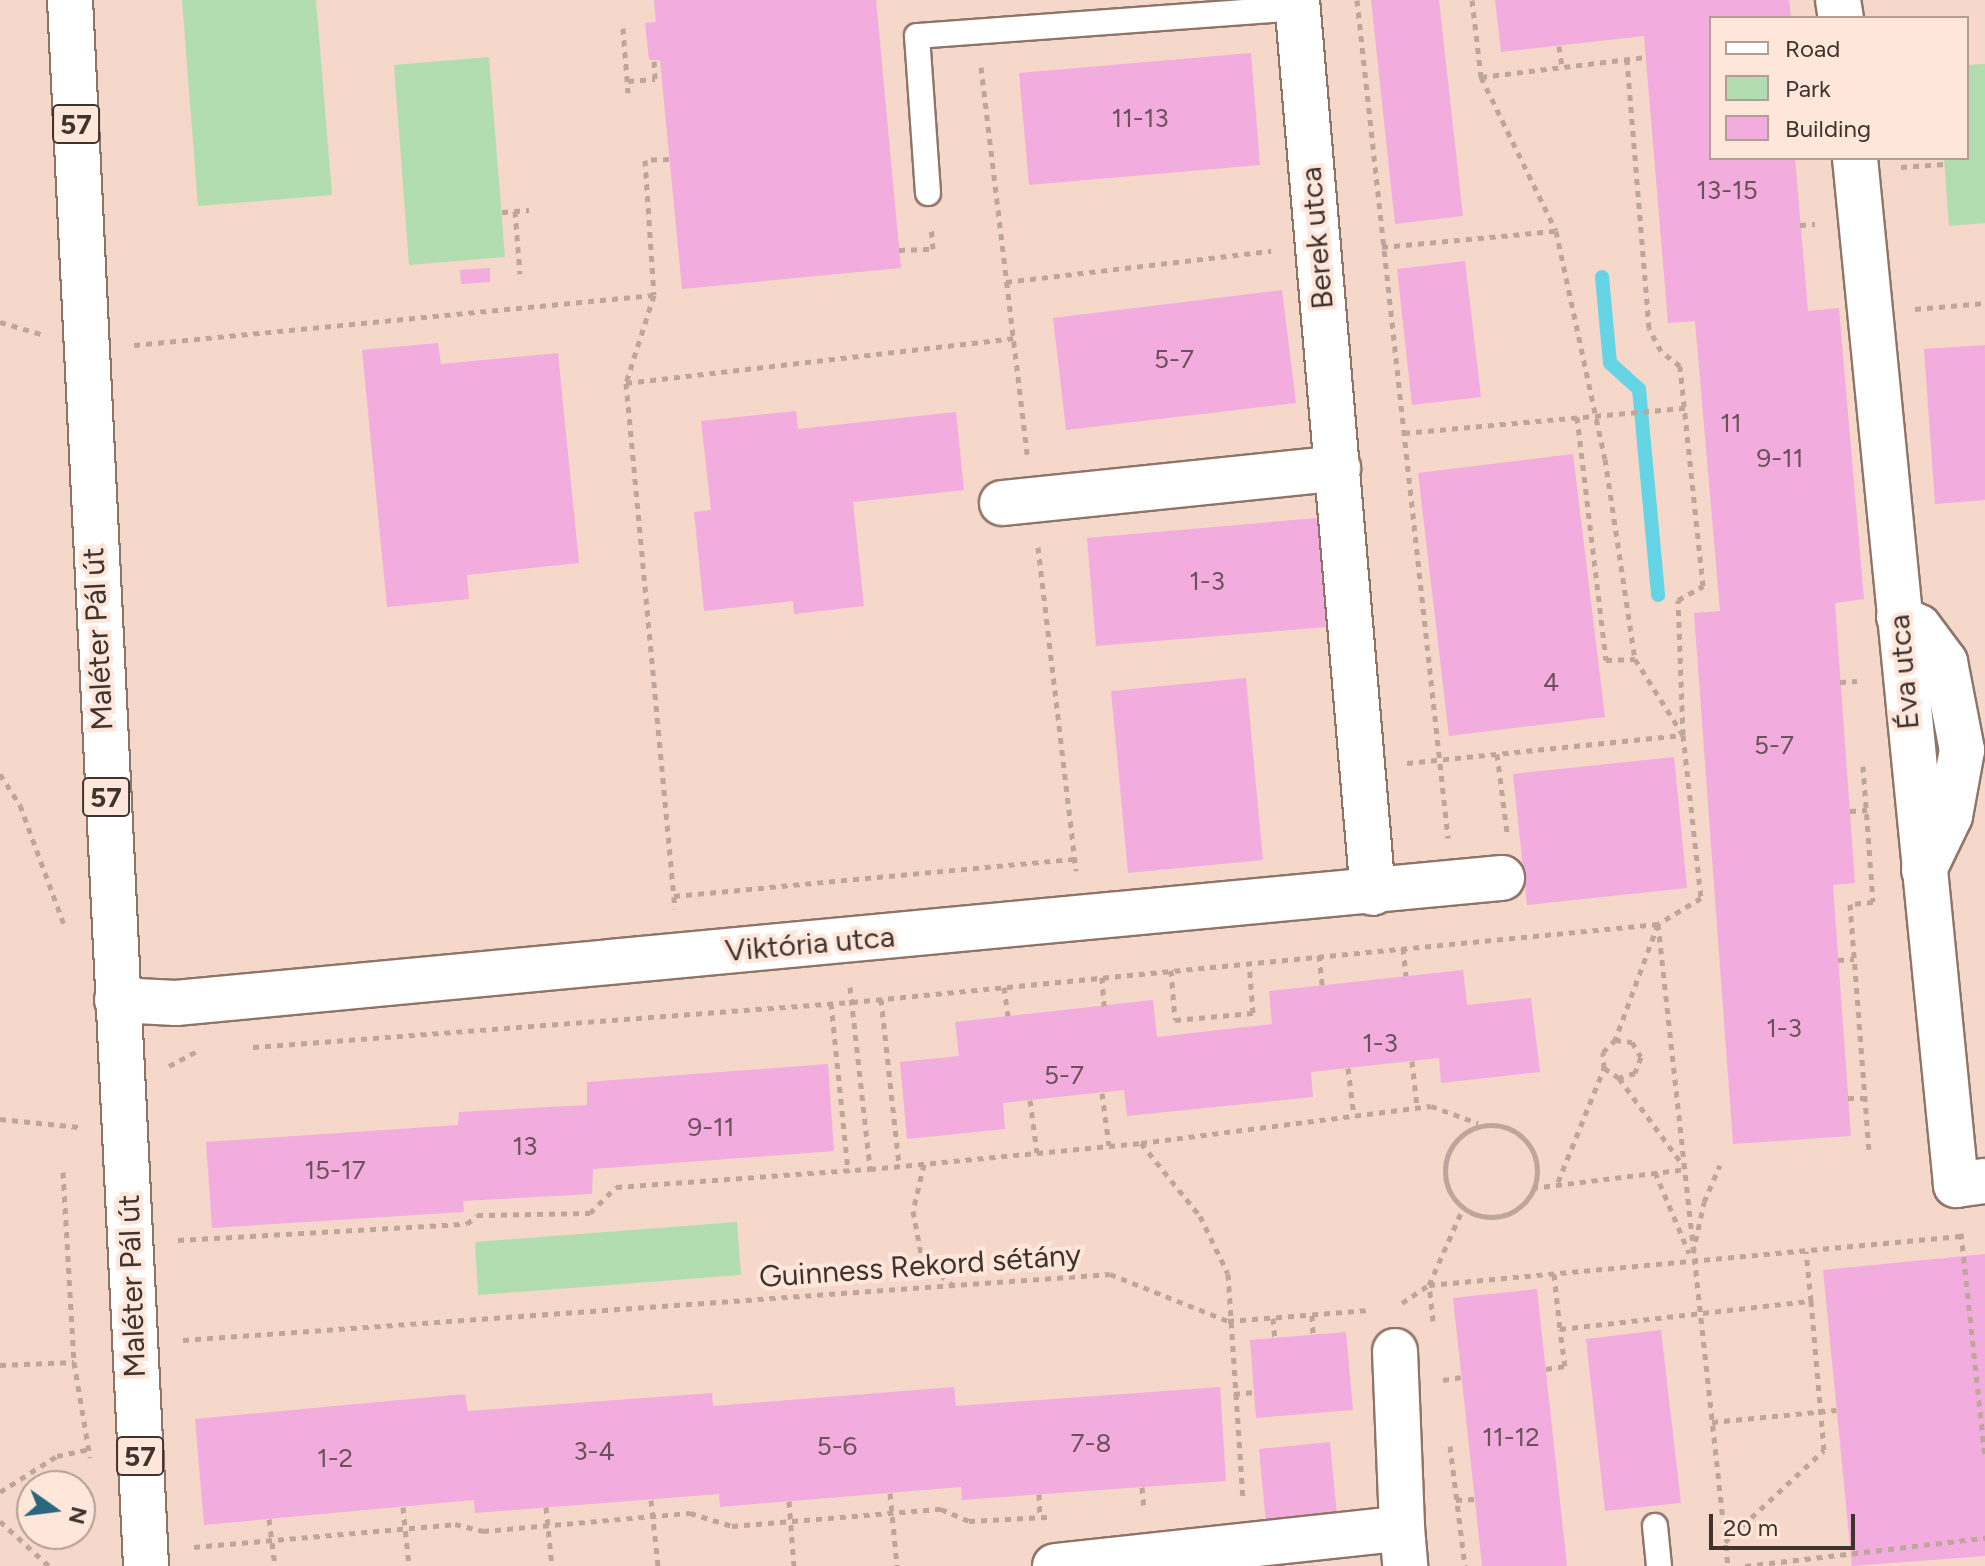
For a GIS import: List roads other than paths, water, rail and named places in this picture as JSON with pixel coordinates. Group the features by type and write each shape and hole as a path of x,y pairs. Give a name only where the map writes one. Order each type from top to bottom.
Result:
{"street":[{"name":"Maléter Pál út","path":"70,0 83,346 126,1131 146,1566"},
{"name":"Berek utca","path":"1297,4 1373,893"},
{"name":"Éva utca","path":"1855,160 1923,872 1970,1183"},
{"path":"1017,502 1338,468"},
{"name":"Viktória utca","path":"117,1000 176,1003 1373,893 1502,878"},
{"path":"1055,1566 1247,1545 1403,1547 1394,1330"}],"lane":[{"name":"Berek utca","path":"928,193 917,36 1297,4"},
{"path":"1655,1526 1659,1566"}],"waterway":[{"path":"1602,277 1610,363 1639,389 1658,595"}]}
